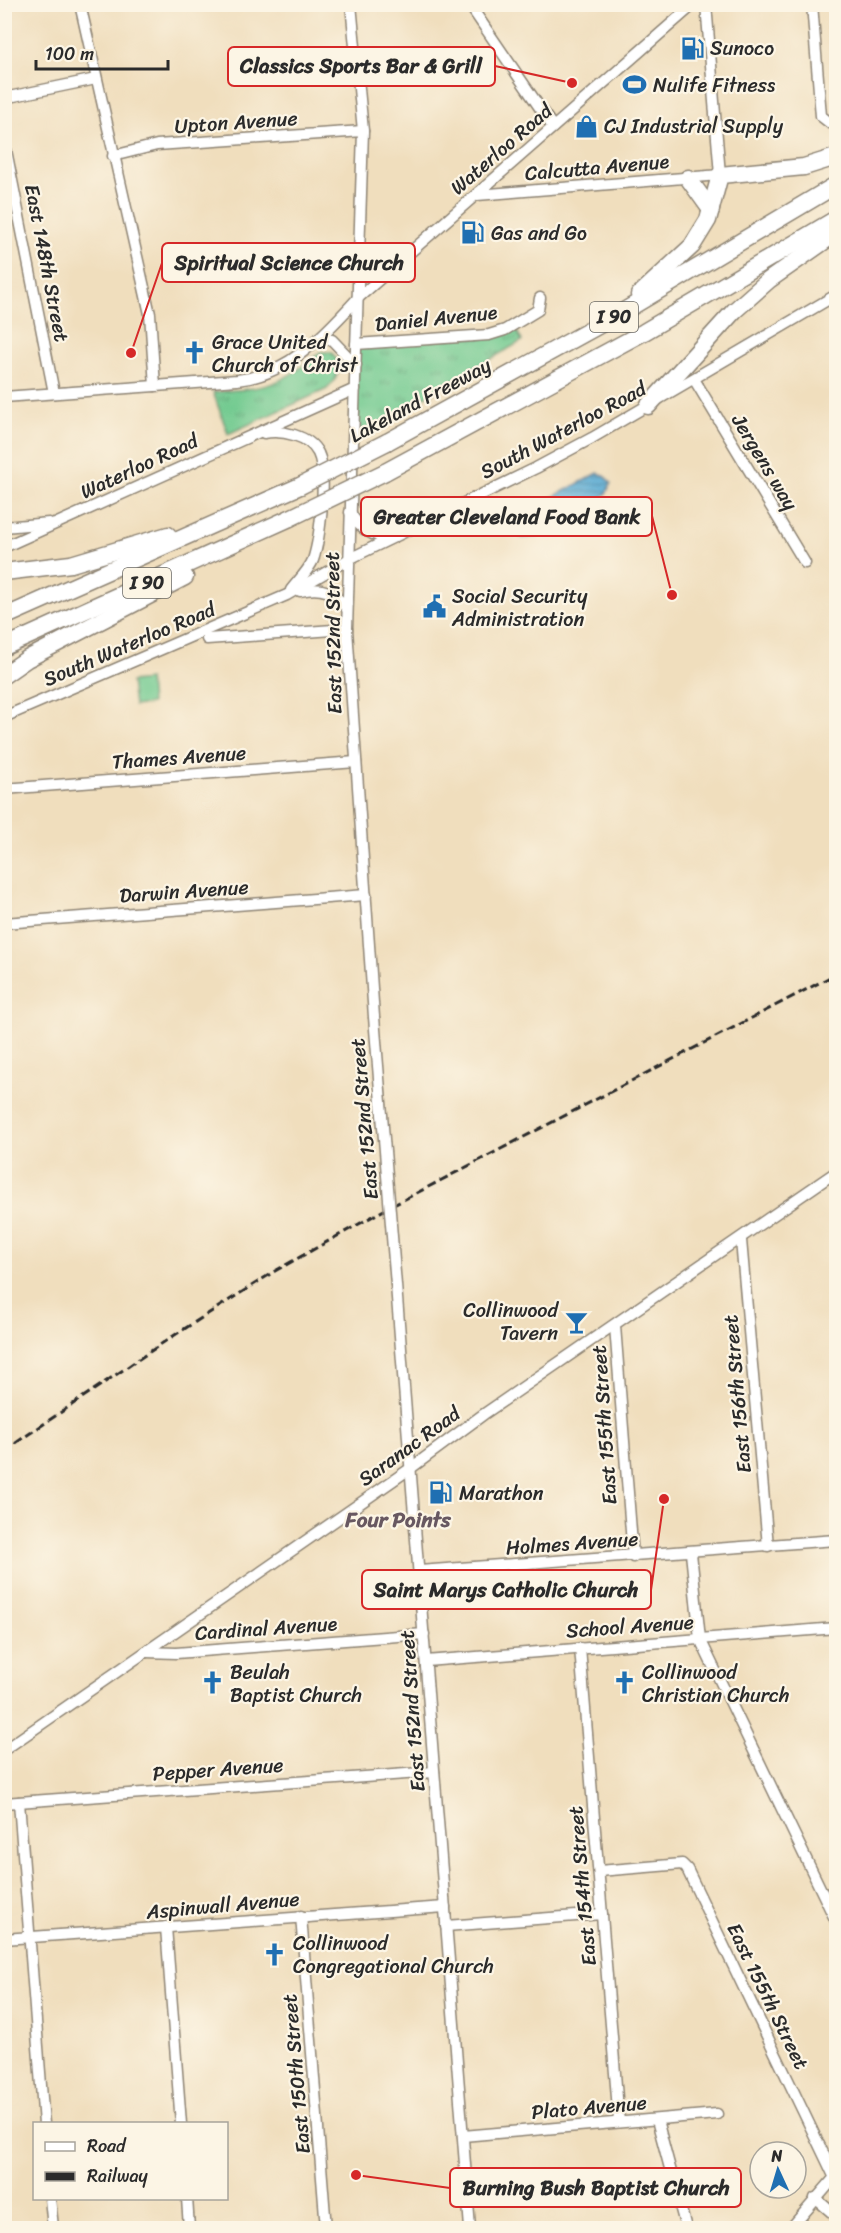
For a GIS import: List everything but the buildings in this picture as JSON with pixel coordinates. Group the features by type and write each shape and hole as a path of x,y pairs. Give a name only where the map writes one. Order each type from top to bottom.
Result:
{"highway":[{"path":"614,317 692,246 708,220 720,175 804,166 837,157"},
{"path":"688,178 711,210"},
{"name":"Lakeland Freeway","path":"4,617 300,486 387,442 614,317 837,185"},
{"name":"I 90","path":"4,647 226,549 385,472 644,332 837,219"},
{"path":"648,406 734,311 769,280 837,233"},
{"path":"4,572 81,561 132,547 270,499"},
{"path":"4,675 27,659 183,579 226,549"}],"street":[{"path":"80,4 150,314 156,386"},
{"name":"East 152nd Street","path":"351,4 363,131 347,629 374,1017 470,2229"},
{"path":"469,4 553,127"},
{"name":"Waterloo Road","path":"4,397 243,379 266,374 312,346 359,297 694,4"},
{"path":"706,4 720,175"},
{"path":"812,4 821,116 830,123 837,121"},
{"path":"4,98 96,79"},
{"name":"Upton Avenue","path":"113,156 157,146 363,131"},
{"name":"East 148th Street","path":"4,140 54,393"},
{"name":"Calcutta Avenue","path":"477,195 720,175"},
{"name":"South Waterloo Road","path":"4,717 289,594 349,559 536,468 648,406 837,295"},
{"name":"Daniel Avenue","path":"356,344 489,335 505,330 538,310 540,298"},
{"path":"322,337 332,340 356,365"},
{"name":"Jergens way","path":"693,379 805,563"},
{"name":"Waterloo Road","path":"4,547 355,389"},
{"path":"246,437 277,431 294,435 318,452 321,464 321,530 312,562 289,594"},
{"path":"350,511 355,522 375,535 384,537 401,534"},
{"path":"4,527 58,523"},
{"path":"289,594 320,588 339,598 347,609"},
{"path":"207,639 347,629"},
{"name":"Thames Avenue","path":"4,789 356,762"},
{"name":"Darwin Avenue","path":"4,923 366,895"},
{"name":"Saranac Road","path":"4,1750 411,1468 484,1414 837,1172"},
{"name":"East 156th Street","path":"741,1239 768,1546"},
{"name":"East 155th Street","path":"615,1326 633,1557"},
{"name":"Holmes Avenue","path":"419,1571 690,1553 837,1540"},
{"path":"690,1553 700,1639 837,1921"},
{"name":"School Avenue","path":"426,1661 837,1628"},
{"name":"Cardinal Avenue","path":"146,1652 181,1653 424,1634"},
{"name":"East 154th Street","path":"580,1648 619,2122"},
{"name":"Pepper Avenue","path":"4,1803 434,1772"},
{"path":"19,1802 44,2122"},
{"name":"East 155th Street","path":"599,1871 682,1864 687,1869 836,2177"},
{"name":"Aspinwall Avenue","path":"4,1939 445,1907"},
{"path":"446,1926 602,1914"},
{"name":"East 150th Street","path":"302,1916 326,2229"},
{"path":"165,1928 181,2122"},
{"name":"Plato Avenue","path":"463,2136 717,2114"},
{"path":"657,2120 686,2229"},
{"path":"790,2229 815,2198 836,2177"},
{"path":"815,2198 837,2216"},
{"path":"50,2200 53,2229"},
{"path":"187,2200 189,2229"}],"green space":[{"path":"514,325 522,341 352,439 356,344 489,335"},
{"path":"320,352 331,352 338,367 337,376 327,389 228,434 213,392 271,384 294,372"},
{"path":"149,680 151,704 134,706 131,682"}],"water":[{"path":"598,473 604,475 611,483 606,494 537,537 522,538 517,533 514,528 516,516"}],"railway":[{"path":"4,1451 167,1340 275,1271 384,1210 836,974"}],"place":[{"name":"Sunoco","path":"692,48"},
{"name":"Classics Sports Bar & Grill","path":"572,83"},
{"name":"Nulife Fitness","path":"635,85"},
{"name":"CJ Industrial Supply","path":"586,126"},
{"name":"Gas and Go","path":"473,233"},
{"name":"Spiritual Science Church","path":"131,353"},
{"name":"Grace United Church of Christ","path":"194,353"},
{"name":"Greater Cleveland Food Bank","path":"672,595"},
{"name":"Social Security Administration","path":"434,607"},
{"name":"Collinwood Tavern","path":"576,1322"},
{"name":"Marathon","path":"441,1493"},
{"name":"Saint Marys Catholic Church","path":"664,1499"},
{"name":"Beulah Baptist Church","path":"212,1683"},
{"name":"Collinwood Christian Church","path":"624,1683"},
{"name":"Collinwood Congregational Church","path":"275,1955"},
{"name":"Burning Bush Baptist Church","path":"356,2175"}],"district":[{"name":"Four Points","path":"398,1520"}]}
